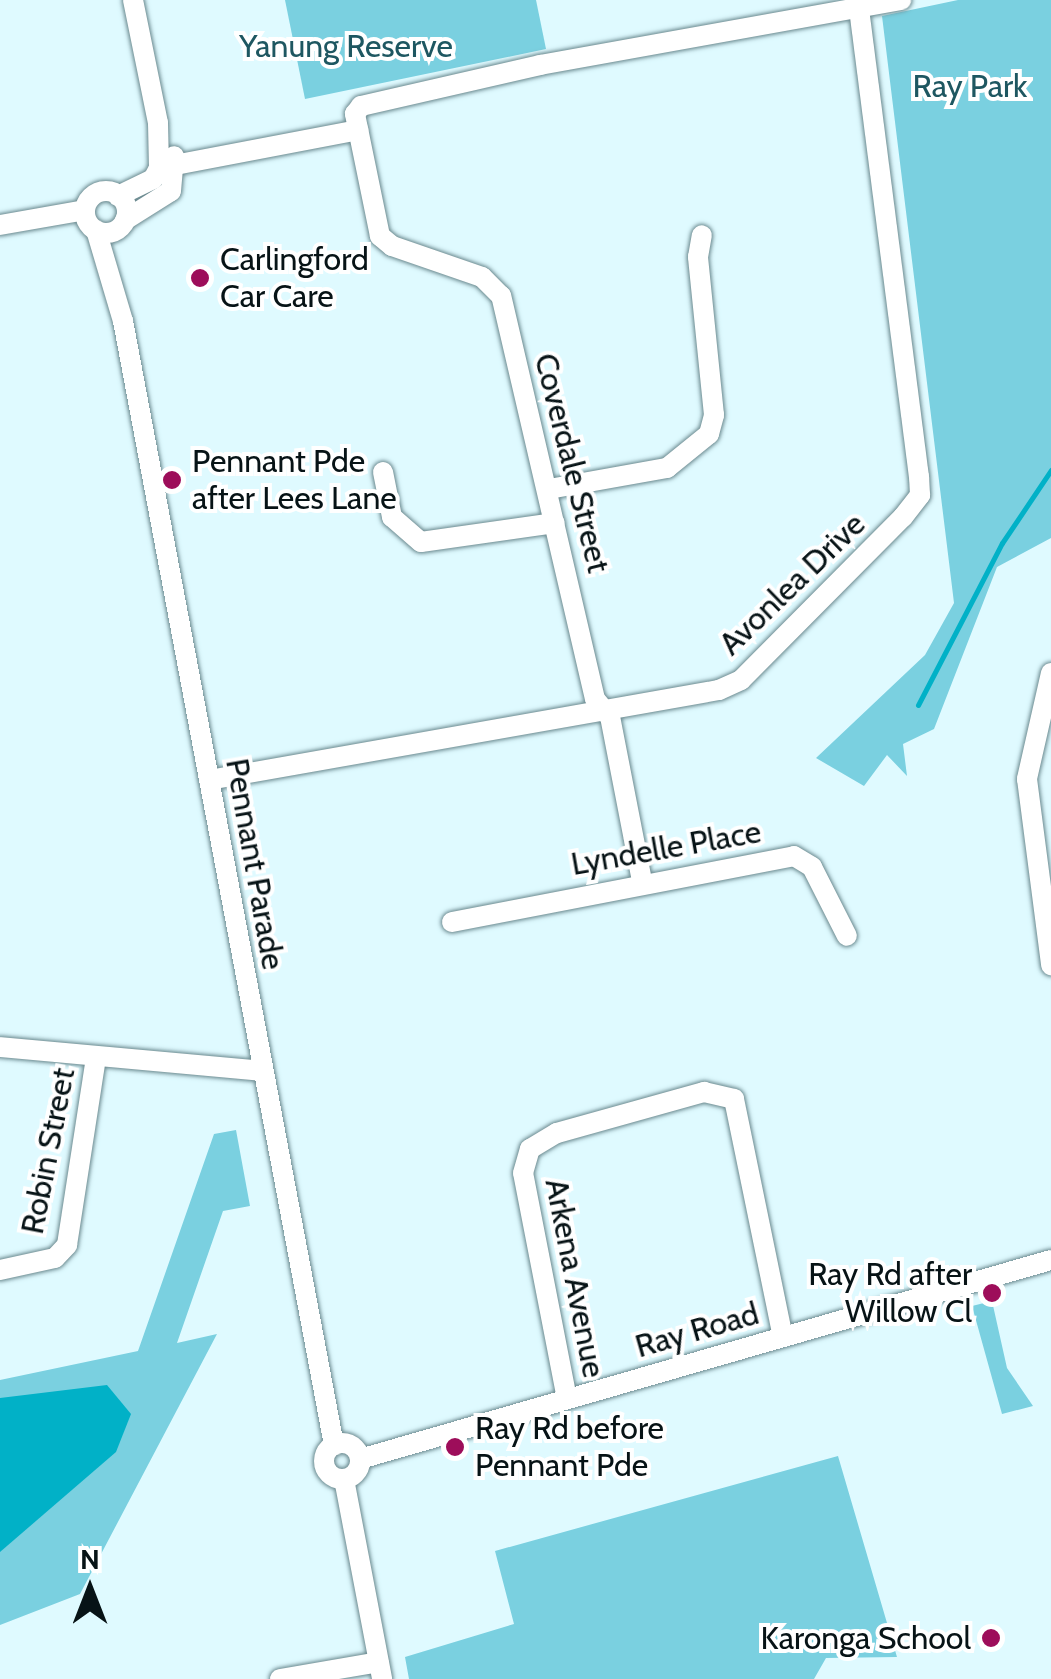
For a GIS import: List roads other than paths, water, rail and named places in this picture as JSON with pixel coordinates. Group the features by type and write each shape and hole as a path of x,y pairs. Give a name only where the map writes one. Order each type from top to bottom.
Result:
{"street":[{"path":"96,230 122,224 171,191 133,0"},
{"path":"0,225 85,210 94,195 118,196 167,166 358,130 361,106 540,65 901,0"},
{"name":"Avonlea Drive","path":"209,780 719,690 741,680 920,495 859,9"},
{"name":"Coverdale Street","path":"358,130 380,236 392,246 482,277 498,290 595,699 603,708 642,882"},
{"name":"Pennant Parade","path":"118,196 122,224 118,294"},
{"name":"Pennant Parade","path":"85,210 118,294 334,1445"},
{"path":"548,489 667,468 709,434 714,415 698,258 702,235"},
{"path":"383,472 392,517 422,542 555,522"},
{"path":"1051,673 1028,779 1051,965"},
{"name":"Lyndelle Place","path":"452,922 642,882 799,858 816,872 847,936"},
{"path":"0,1048 262,1071"},
{"name":"Robin Street","path":"0,1270 55,1258 67,1245 96,1058"},
{"name":"Arkena Avenue","path":"567,1399 522,1173 538,1141 572,1129 704,1092 734,1099 783,1336"},
{"name":"Ray Road","path":"360,1459 1051,1260"},
{"path":"280,1679 381,1670 344,1480 325,1469 324,1458 334,1445 350,1446 360,1459 357,1470 344,1480"}],"waterway":[{"path":"918,705 1002,543 1051,470"}],"place":[{"name":"Carlingford Car Care","path":"200,278"},
{"name":"Pennant Pde after Lees Lane","path":"172,480"},
{"name":"Ray Rd after Willow Cl","path":"992,1293"},
{"name":"Ray Rd before Pennant Pde","path":"455,1447"},
{"name":"Karonga School","path":"991,1638"}],"park label":[{"name":"Yanung Reserve","path":"346,46"},
{"name":"Ray Park","path":"970,86"}]}
